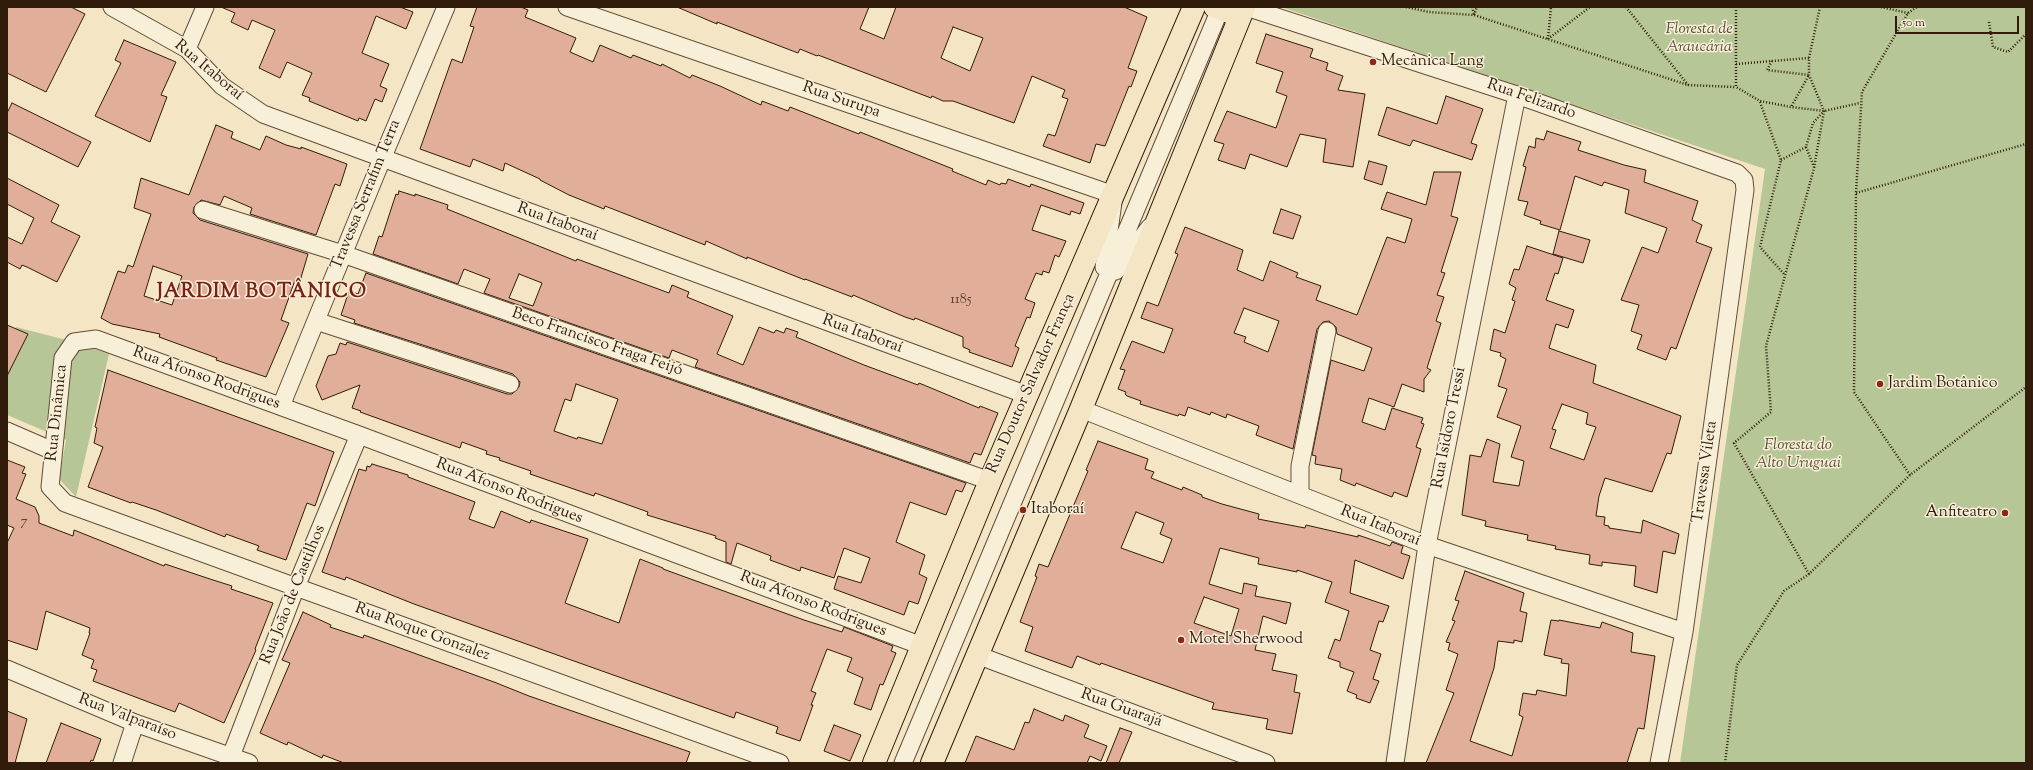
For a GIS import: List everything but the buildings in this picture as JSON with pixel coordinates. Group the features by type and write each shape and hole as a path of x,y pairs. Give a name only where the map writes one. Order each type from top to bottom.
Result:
{"main road":[{"name":"Rua Doutor Salvador França","path":"874,763 990,481 1114,196 1194,7"},
{"path":"932,763 1081,409 1159,215 1231,9"}],"street":[{"name":"Rua Itaboraí","path":"112,7 187,49 222,86 263,114 1027,395"},
{"path":"187,49 205,7"},
{"name":"Travessa Serrafim Terra","path":"281,406 446,7"},
{"name":"Rua Surupa","path":"568,7 1114,196"},
{"path":"903,763 1101,290 1231,9"},
{"name":"Rua Felizardo","path":"1231,9 1517,95 1737,173 1744,180"},
{"name":"Rua Isidoro Tressi","path":"1395,763 1427,545 1517,95"},
{"name":"Travessa Vileta","path":"1659,763 1684,632 1744,198 1744,180"},
{"path":"1101,290 1114,196"},
{"name":"Beco Francisco Fraga Feijó","path":"203,210 343,254 990,481"},
{"path":"1101,290 1159,215"},
{"path":"316,321 510,384"},
{"path":"1300,496 1300,466 1328,331"},
{"name":"Rua Afonso Rodrigues","path":"96,339 281,406 922,646"},
{"name":"Rua Dinâmica","path":"65,503 50,487 63,358 74,342 96,339"},
{"name":"Rua Itaboraí","path":"1081,409 1427,545 1684,632"},
{"path":"7,431 53,451"},
{"name":"Rua João de Castilhos","path":"231,756 296,587 359,435"},
{"name":"Rua Roque Gonzalez","path":"65,503 780,763"},
{"name":"Rua Guarajá","path":"977,655 1266,763"},
{"name":"Rua Valparaíso","path":"7,669 135,723 249,763"},
{"path":"122,763 135,723"},
{"path":"916,763 919,724"}],"path":[{"path":"1406,7 1429,12 1474,15 1688,85 1736,88 1760,101 1824,111 1860,103"},
{"path":"1472,7 1474,15"},
{"path":"1474,15 1477,7"},
{"path":"1548,40 1551,7"},
{"path":"1548,40 1590,7"},
{"path":"1626,7 1688,85"},
{"path":"1736,7 1736,88"},
{"path":"1809,574 1734,443 1771,412 1766,346 1784,274 1814,168 1824,111 1809,75 1809,58 1820,7"},
{"path":"1881,7 1908,13"},
{"path":"1910,475 1854,392 1856,193 1860,103 1862,92 1908,13 1917,7"},
{"path":"1989,22 1993,47 2008,52 2025,35"},
{"path":"1736,64 1809,58"},
{"path":"1772,61 1767,70 1809,75"},
{"path":"1791,107 1809,75"},
{"path":"1760,101 1781,160 1760,247 1784,274"},
{"path":"1814,168 1806,147 1813,123 1824,111"},
{"path":"1856,193 2026,144"},
{"path":"1781,160 1806,147"},
{"path":"1725,763 1736,665 1784,591 1809,574 1910,475 2026,387"}],"green space":[{"name":"Jardim Botânico","path":"1281,7 2026,7 2026,763 1680,763 1765,169"},
{"path":"16,327 74,342 109,354 76,497 59,479 66,440 7,415 7,369"}],"place":[{"name":"Mecânica Lang","path":"1373,62"},
{"name":"Jardim Botânico","path":"1880,384"},
{"name":"Itaboraí","path":"1023,510"},
{"name":"Anfiteatro","path":"2005,513"},
{"name":"Motel Sherwood","path":"1181,640"}],"district":[{"name":"JARDIM BOTÂNICO","path":"262,294"}],"park label":[{"name":"Floresta de Araucária","path":"1699,39"},
{"name":"Floresta do Alto Uruguai","path":"1798,455"}]}
